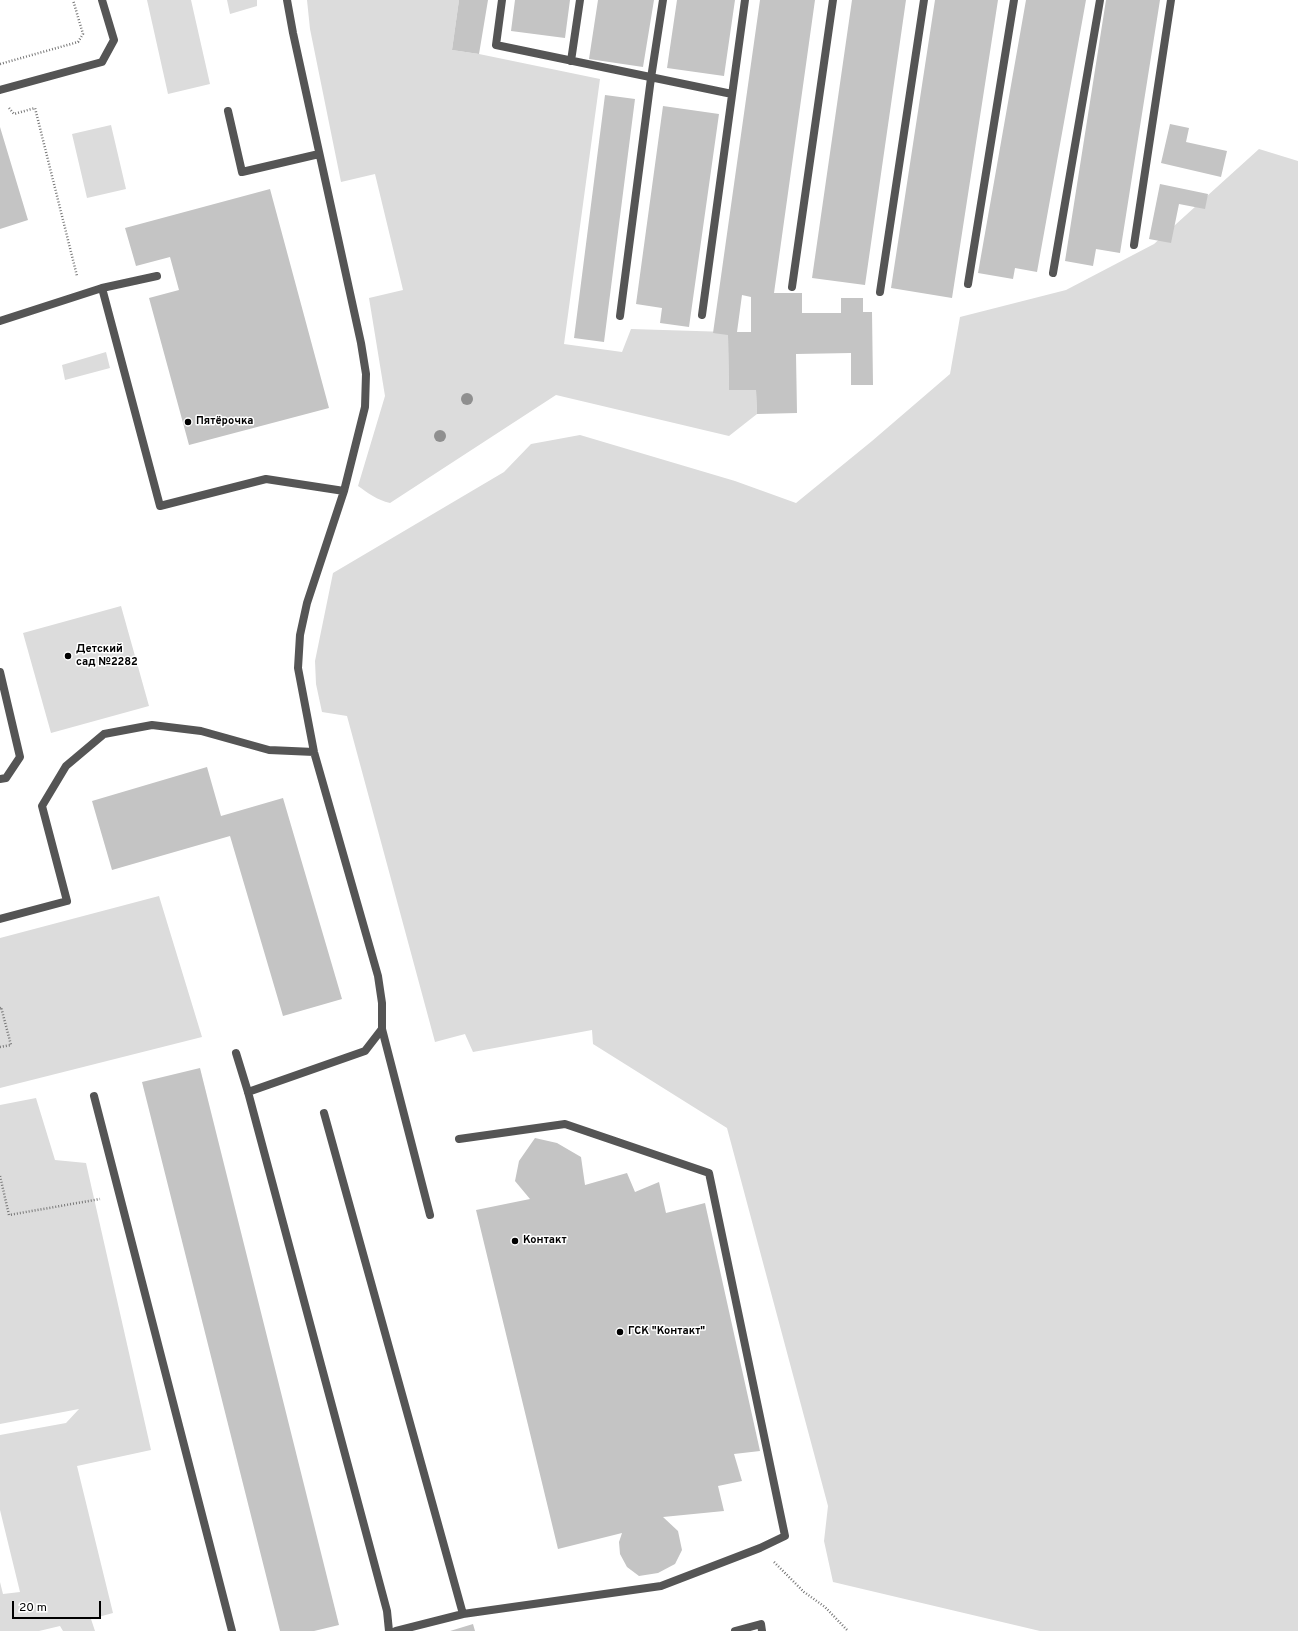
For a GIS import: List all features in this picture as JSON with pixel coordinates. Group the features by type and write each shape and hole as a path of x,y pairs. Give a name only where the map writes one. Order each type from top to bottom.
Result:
{"street":[{"path":"0,90 102,62 114,40 102,0"},
{"path":"287,0 319,154 360,335 366,374 365,407 344,491 307,603 300,635 298,668 314,752 378,976 382,1003 382,1029 430,1215"},
{"path":"502,0 496,45 732,94"},
{"path":"571,61 580,0"},
{"path":"620,316 662,0"},
{"path":"702,315 745,0"},
{"path":"792,287 833,0"},
{"path":"880,292 924,0"},
{"path":"968,284 1014,0"},
{"path":"1053,273 1100,0"},
{"path":"1134,245 1172,0"},
{"path":"228,111 242,172 319,154"},
{"path":"0,321 102,288 157,276"},
{"path":"102,288 160,506 266,479 344,491"},
{"path":"0,672 20,757 6,778 0,779"},
{"path":"0,918 67,901 42,806 66,766 104,734 152,725 201,731 269,750 314,752"},
{"path":"248,1092 365,1051 382,1029"},
{"path":"236,1053 248,1092 385,1604 390,1631"},
{"path":"94,1096 232,1631"},
{"path":"324,1113 463,1614"},
{"path":"396,1631 463,1614 661,1586 760,1548 785,1536 709,1173 564,1124 459,1139"},
{"path":"735,1631 761,1624 762,1631"}],"path":[{"path":"0,64 78,42 83,34 73,0"},
{"path":"5,104 14,114 35,108 82,294"},
{"path":"0,1008 2,1007 11,1045 0,1047"},
{"path":"0,1176 9,1215 120,1196"},
{"path":"760,1548 804,1592 824,1607 848,1631"}],"shaded area":[{"path":"147,0 191,0 210,84 168,94"},
{"path":"227,0 257,0 257,6 230,14"},
{"path":"307,0 459,0 452,50 479,54 600,79 564,344 622,352 631,329 728,332 729,390 756,390 757,414 729,436 556,395 390,503 369,494 358,486 385,396 369,298 403,290 375,174 341,182 310,29"},
{"path":"111,125 126,189 87,198 72,134"},
{"path":"1259,149 1298,161 1298,1631 1040,1631 833,1582 824,1541 828,1506 727,1128 593,1044 592,1030 473,1052 465,1034 435,1042 347,716 322,712 316,684 315,661 333,573 504,472 531,444 580,435 735,481 796,503 872,441 950,374 960,317 1066,290 1154,244"},
{"path":"106,352 110,368 65,380 62,365"},
{"path":"121,606 149,706 51,733 23,633"},
{"path":"159,896 202,1037 0,1088 0,938"},
{"path":"36,1098 55,1160 86,1163 151,1450 77,1466 113,1613 91,1619 95,1631 63,1631 60,1626 39,1631 0,1631 0,1582 3,1594 20,1592 0,1510 0,1435 66,1423 79,1409 0,1424 0,1105"}],"building":[{"path":"459,0 488,0 479,54 452,50"},
{"path":"515,0 570,0 565,38 511,31"},
{"path":"598,0 654,0 643,67 589,59"},
{"path":"677,0 735,0 724,76 667,68"},
{"path":"760,0 815,0 774,293 802,293 802,313 841,313 841,298 863,298 863,312 872,312 873,385 851,385 851,353 796,354 797,413 757,414 756,390 729,390 728,335 713,333","holes":["742,295 751,297 751,332 737,332"]},
{"path":"852,0 906,0 865,285 812,278"},
{"path":"935,0 998,0 952,298 891,288"},
{"path":"1026,0 1086,0 1037,272 1015,268 1013,279 978,273"},
{"path":"1106,0 1160,0 1120,253 1096,249 1093,266 1065,261"},
{"path":"605,95 635,99 604,342 574,338"},
{"path":"663,106 719,114 689,327 660,323 662,308 636,304"},
{"path":"1170,124 1189,128 1186,142 1227,151 1221,177 1161,163"},
{"path":"0,127 28,220 0,229"},
{"path":"1160,184 1208,194 1205,209 1179,204 1171,243 1149,239"},
{"path":"270,189 329,408 189,445 149,298 179,290 170,257 136,266 125,228"},
{"path":"207,767 221,816 283,798 342,999 283,1016 230,836 112,870 92,801"},
{"path":"200,1068 339,1625 314,1631 280,1631 142,1082"},
{"name":"ГСК \"Контакт\"","path":"535,1138 557,1143 581,1157 585,1185 627,1173 635,1192 659,1182 666,1213 705,1203 760,1451 734,1454 742,1481 718,1486 724,1511 663,1517 678,1531 682,1550 675,1564 658,1573 639,1576 627,1567 620,1554 619,1542 622,1533 558,1549 476,1210 530,1199 515,1181 519,1161"},
{"path":"473,1624 475,1631 450,1631"}],"place":[{"name":"Пятёрочка","path":"188,422"},
{"name":"Детский сад №2282","path":"68,656"},
{"name":"Контакт","path":"515,1241"},
{"name":"ГСК \"Контакт\"","path":"620,1332"}]}
